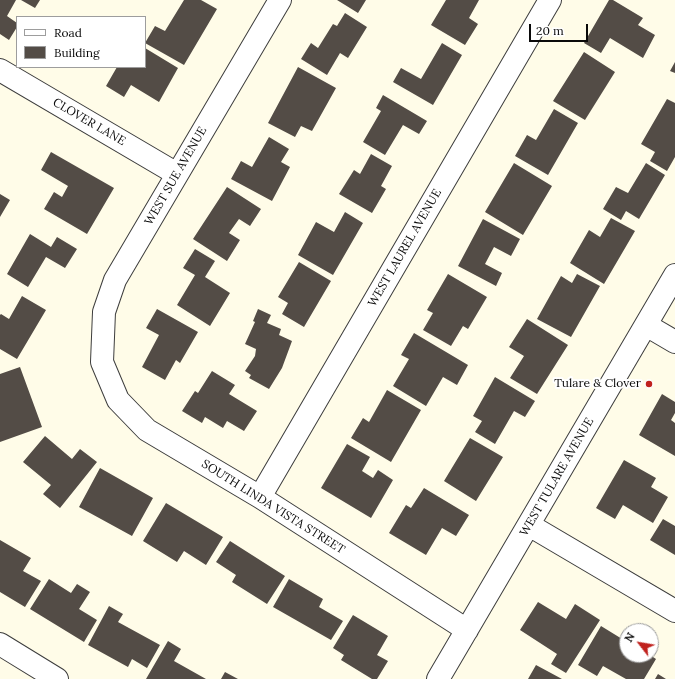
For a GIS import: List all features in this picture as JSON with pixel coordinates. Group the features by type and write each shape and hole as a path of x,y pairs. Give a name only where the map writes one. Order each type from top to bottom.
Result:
{"street":[{"name":"WEST SUE AVENUE","path":"102,362 104,312 115,280 280,0"},
{"name":"WEST LAUREL AVENUE","path":"260,497 550,0"},
{"name":"CLOVER LANE","path":"0,70 177,174"},
{"name":"WEST TULARE AVENUE","path":"438,679 675,275"},
{"path":"646,325 675,342"},
{"name":"SOUTH LINDA VISTA STREET","path":"102,362 118,400 147,430 260,497 467,630"},
{"path":"529,525 675,611"},
{"path":"0,644 57,679"}],"building":[{"path":"0,0 16,0 7,16 16,22 16,29 9,40 0,34"},
{"path":"21,0 40,0 35,8"},
{"path":"184,0 201,0 217,9 184,65 146,44 155,26 165,31"},
{"path":"337,0 366,0 358,13"},
{"path":"446,0 479,0 469,18 478,24 465,45 431,25"},
{"path":"609,0 613,0 643,18 638,25 655,35 643,58 610,38 601,53 584,43"},
{"path":"345,13 367,27 348,58 340,53 327,75 301,59 311,43 318,48 333,24 337,26"},
{"path":"442,43 462,55 433,105 393,82 401,68 421,79"},
{"path":"146,49 178,68 159,102 131,85 124,97 106,86 116,68 146,68"},
{"path":"584,52 615,72 585,120 553,101"},
{"path":"675,62 675,73 670,71"},
{"path":"298,67 336,88 312,131 301,126 295,137 268,123"},
{"path":"383,95 427,121 419,134 403,125 385,155 363,142 381,111 376,108"},
{"path":"667,99 675,103 675,157 667,171 650,161 655,152 641,144"},
{"path":"554,109 578,123 548,175 515,156 527,135 536,140"},
{"path":"269,137 289,149 281,162 290,167 272,201 231,179 241,161 252,167"},
{"path":"51,152 114,188 87,234 44,209 54,192 62,197 68,186 41,170"},
{"path":"371,154 392,166 381,186 386,189 372,213 339,194 354,170 360,174"},
{"path":"514,163 552,186 523,235 485,212"},
{"path":"646,163 665,175 639,219 626,211 621,220 603,209 616,187 628,193"},
{"path":"227,187 261,209 250,226 239,219 229,233 240,240 227,261 193,239"},
{"path":"0,194 10,200 0,217"},
{"path":"345,212 363,223 333,275 298,255 316,222 334,232"},
{"path":"611,218 635,231 604,284 570,263 589,230 600,237"},
{"path":"483,219 520,239 511,256 494,247 485,264 502,273 496,286 458,266"},
{"path":"30,234 51,247 57,237 77,249 65,268 46,257 28,287 7,274"},
{"path":"195,249 215,261 205,277 230,293 210,326 177,305 195,275 183,268"},
{"path":"299,262 331,281 304,327 282,314 288,303 278,297"},
{"path":"448,274 487,297 468,329 463,326 451,346 423,330 433,313 427,310"},
{"path":"577,274 600,286 571,337 537,319 561,276 572,283"},
{"path":"22,296 46,310 17,359 0,349 0,315 1,314 9,319"},
{"path":"157,309 198,332 180,363 176,360 165,380 142,367 159,335 146,328"},
{"path":"258,309 271,315 267,323 281,329 279,335 292,341 282,368 269,389 249,378 251,375 245,371 255,356 256,349 245,344 255,322 253,321"},
{"path":"527,319 568,345 537,394 510,378 524,356 509,347"},
{"path":"414,333 468,365 457,385 443,377 426,406 393,386 409,359 401,355"},
{"path":"20,367 42,427 0,442 0,374"},
{"path":"212,371 235,385 229,394 257,411 244,431 227,421 223,428 205,417 202,423 182,411 195,391 198,393"},
{"path":"495,377 535,401 525,417 514,411 495,444 475,432 482,421 473,416"},
{"path":"387,390 421,410 391,462 351,438 363,418 369,422"},
{"path":"662,394 675,402 675,413 671,420 675,423 675,456 639,435"},
{"path":"45,436 72,459 80,449 97,462 60,508 43,494 51,485 23,462"},
{"path":"470,438 503,457 476,501 444,481"},
{"path":"347,444 370,457 362,471 373,478 378,470 393,480 371,518 321,488"},
{"path":"624,460 656,478 651,487 668,497 653,523 623,505 615,519 596,508"},
{"path":"100,468 153,498 132,536 79,507"},
{"path":"424,488 469,515 456,536 442,528 426,555 389,533 406,505 411,508"},
{"path":"166,503 223,537 206,565 184,551 177,562 143,541"},
{"path":"663,519 675,526 675,555 650,540"},
{"path":"0,540 31,558 23,571 41,581 25,607 0,592"},
{"path":"230,541 285,576 267,604 232,582 236,575 216,562"},
{"path":"49,579 71,593 77,584 90,592 79,609 97,620 84,642 30,609"},
{"path":"289,579 323,599 319,607 343,621 331,640 273,607"},
{"path":"538,602 566,619 575,604 600,620 566,673 551,664 557,654 520,630"},
{"path":"109,606 123,614 118,622 160,645 147,668 132,659 128,667 88,645"},
{"path":"353,615 388,636 377,655 388,661 377,679 372,679 341,660 344,655 333,648"},
{"path":"601,626 619,637 619,663 654,663 644,679 626,679 603,666 597,676 578,665"},
{"path":"168,641 181,649 174,661 206,679 146,679"},
{"path":"536,665 562,679 528,679"},
{"path":"225,672 238,679 221,679"},
{"path":"658,674 666,679 655,679"}],"place":[{"name":"Tulare & Clover","path":"649,384"}]}
